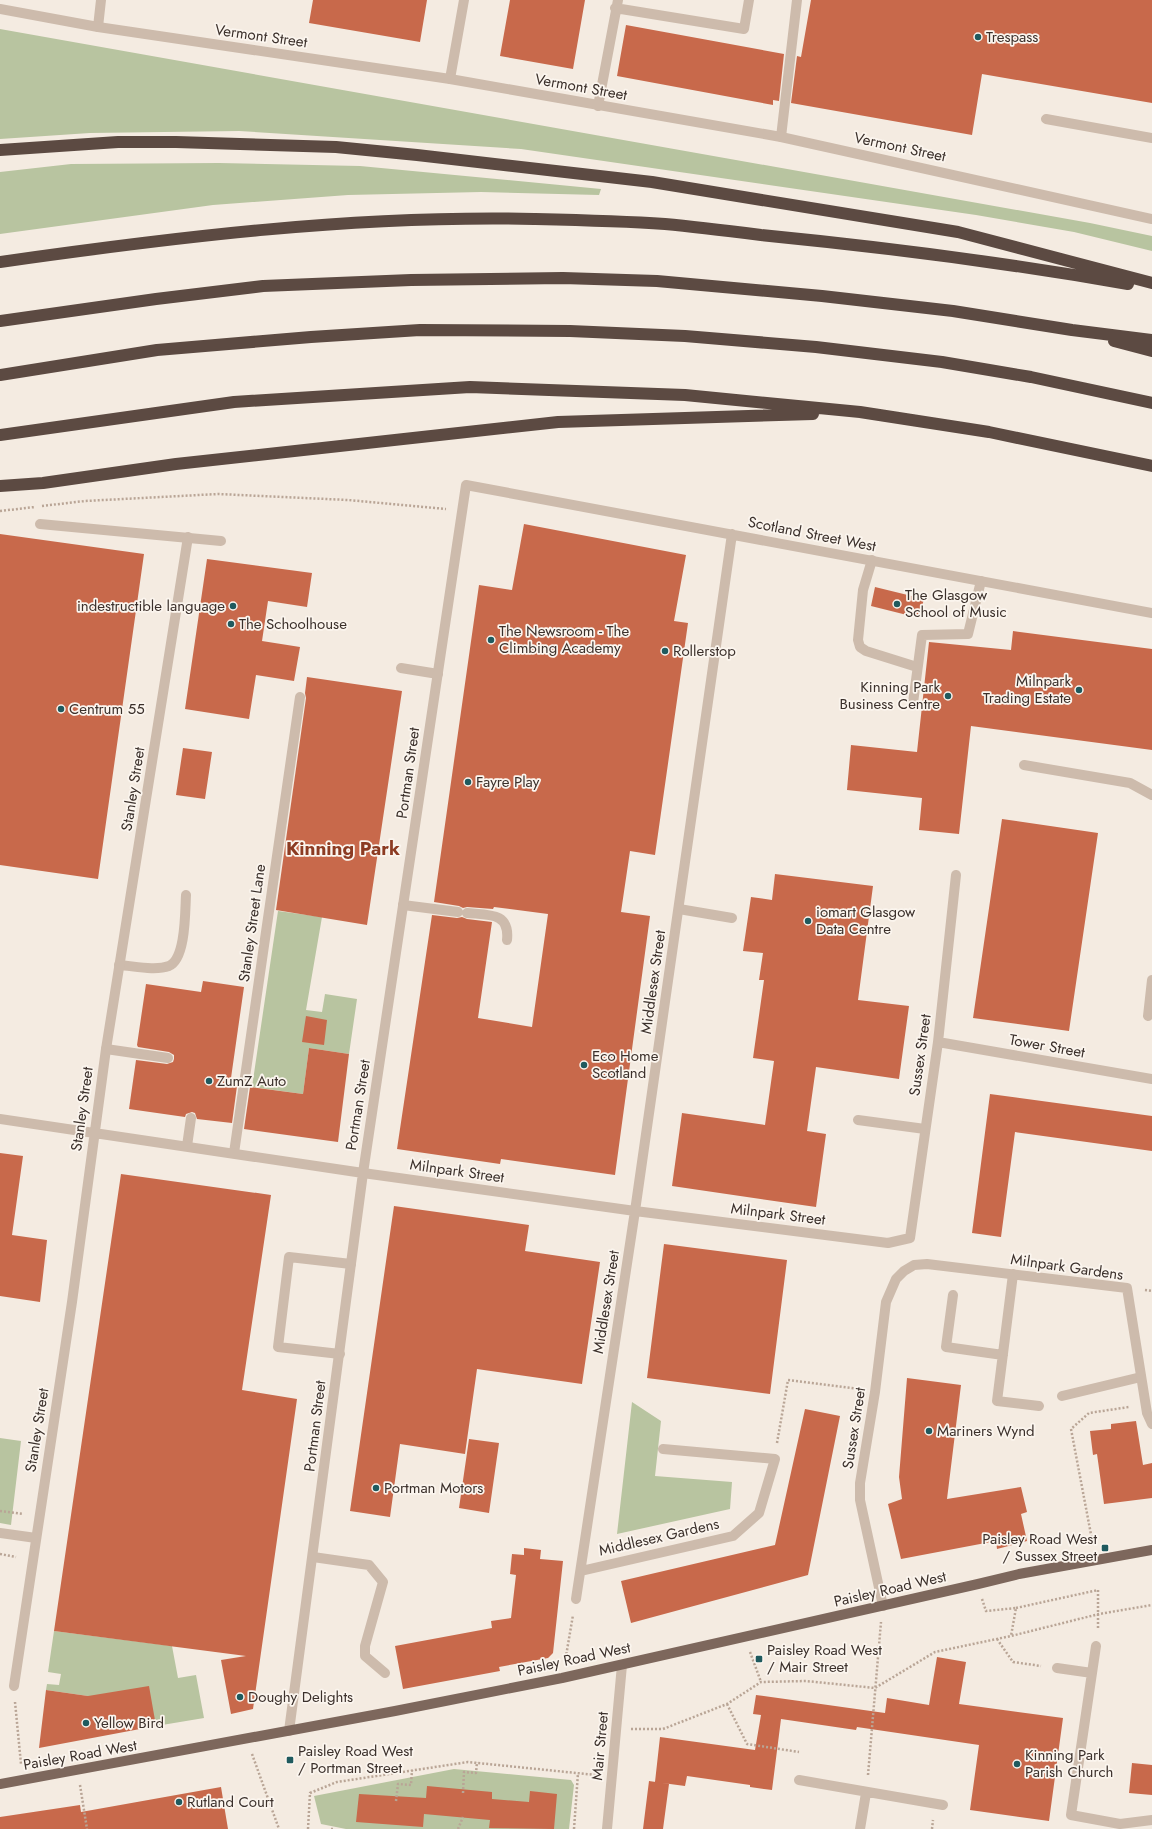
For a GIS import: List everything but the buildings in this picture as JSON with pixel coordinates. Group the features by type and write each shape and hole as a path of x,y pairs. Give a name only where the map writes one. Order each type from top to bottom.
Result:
{"highway":[{"path":"0,150 110,142 176,142 336,147 652,182 950,230 1152,283"},
{"path":"0,262 152,241 235,232 386,221 532,219 663,224 822,241 953,257 1152,289"},
{"path":"0,321 156,299 263,286 411,280 563,278 657,281 822,296 953,311 1072,330 1152,340"},
{"path":"0,375 157,350 311,336 420,330 570,331 685,336 816,347 942,362 1031,377 1152,403"},
{"path":"1072,330 1152,352"},
{"path":"0,436 234,402 470,387 685,395 860,412 990,432 1152,466"},
{"path":"0,486 43,483 176,464 558,422 860,412"},
{"path":"0,493 43,483"}],"main road":[{"name":"Paisley Road West","path":"0,1784 78,1771 562,1678 1019,1574 1152,1550"}],"street":[{"path":"98,27 101,0"},
{"path":"450,79 464,0"},
{"path":"598,106 616,4 744,29 749,0"},
{"path":"781,137 797,0"},
{"name":"Vermont Street","path":"0,9 98,27 450,79 781,137 1152,218"},
{"path":"1046,119 1152,138"},
{"name":"Portman Street","path":"289,1731 363,1173 466,485"},
{"name":"Scotland Street West","path":"466,485 1152,613"},
{"path":"40,524 220,541"},
{"name":"Middlesex Street","path":"576,1599 635,1211 732,534"},
{"name":"Stanley Street","path":"14,1686 72,1302 106,1049 188,537"},
{"path":"872,560 863,590 858,629 858,640 860,647 866,651 918,667"},
{"path":"913,703 922,635 968,634 981,581"},
{"path":"401,668 438,674"},
{"name":"Stanley Street Lane","path":"234,1153 300,697"},
{"path":"1024,765 1130,783 1152,795"},
{"name":"Sussex Street","path":"910,1238 938,1042 956,875"},
{"path":"119,965 156,968 169,966 174,963 182,947 186,895"},
{"path":"403,905 496,916 501,919 508,931 507,940"},
{"path":"678,909 732,918"},
{"path":"1148,1016 1152,980"},
{"name":"Tower Street","path":"938,1042 1152,1079"},
{"path":"106,1049 168,1058"},
{"path":"187,1146 191,1118"},
{"name":"Milnpark Street","path":"0,1119 363,1173 635,1211 888,1243 910,1238"},
{"path":"858,1120 925,1130"},
{"path":"340,1354 278,1347 288,1264 289,1257 351,1264"},
{"name":"Milnpark Gardens","path":"914,1265 927,1264 1127,1288 1147,1414 1152,1424"},
{"name":"Sussex Street","path":"883,1606 860,1492 875,1392 886,1302 896,1279 914,1265"},
{"path":"1013,1274 997,1401 1039,1406"},
{"path":"952,1295 946,1347 1003,1355"},
{"path":"1062,1396 1141,1377"},
{"path":"663,1449 775,1459"},
{"name":"Middlesex Gardens","path":"581,1571 733,1536 759,1513 775,1459"},
{"path":"0,1532 36,1538"},
{"path":"313,1557 369,1565 383,1582 365,1646 365,1656 385,1673"},
{"path":"1096,1646 1071,1815 1120,1824 1152,1820"},
{"name":"Mair Street","path":"608,1829 622,1665"},
{"path":"1057,1668 1092,1673"},
{"path":"799,1780 866,1793 943,1805"},
{"path":"860,1829 866,1793"}],"path":[{"path":"0,511 85,501 218,494 348,500 463,511"},
{"path":"775,1459 788,1380 875,1392"},
{"path":"1093,1545 1071,1429 1089,1413 1146,1405"},
{"path":"0,1511 39,1516"},
{"path":"978,1584 986,1611 1016,1608 1098,1590 1099,1614 1096,1646"},
{"path":"562,1678 576,1599"},
{"path":"616,1730 663,1729 727,1704 761,1682 806,1680 876,1688 935,1652 1011,1636 1099,1614 1152,1605"},
{"path":"866,1793 883,1606"},
{"path":"1011,1636 1016,1608"},
{"path":"745,1637 761,1682"},
{"path":"998,1639 1013,1662 1057,1668"},
{"path":"14,1686 22,1781"},
{"path":"727,1704 747,1744 799,1752"},
{"path":"246,1739 279,1829"},
{"path":"308,1829 310,1793 337,1782 468,1762 612,1776"},
{"path":"463,1793 464,1772 476,1773 477,1762"},
{"path":"396,1801 398,1784 411,1786 412,1770"},
{"path":"78,1771 87,1829"},
{"path":"574,1829 578,1773"},
{"path":"458,1829 463,1817"}],"green space":[{"path":"0,29 1090,223 1152,236 1152,251 1074,232 976,215 521,149 239,131 90,133 0,139"},
{"path":"219,163 360,166 601,189 599,195 481,192 348,195 213,205 0,234 0,172 71,164"},
{"path":"278,911 322,917 306,1010 322,1012 325,994 357,999 349,1054 309,1048 303,1094 252,1087"},
{"path":"632,1402 661,1421 655,1476 732,1482 730,1509 617,1534"},
{"path":"0,1438 21,1441 11,1525 0,1523"},
{"path":"54,1631 172,1646 178,1678 196,1675 204,1718 156,1726 88,1696 46,1690 47,1684 59,1685 61,1674 48,1672"},
{"path":"454,1769 571,1780 574,1785 569,1829 346,1829 321,1824 314,1796"}],"place":[{"name":"Trespass","path":"978,37"},
{"name":"The Glasgow School of Music","path":"897,604"},
{"name":"indestructible language","path":"233,606"},
{"name":"The Schoolhouse","path":"231,624"},
{"name":"The Newsroom - The Climbing Academy","path":"491,640"},
{"name":"Rollerstop","path":"665,651"},
{"name":"Milnpark Trading Estate","path":"1079,690"},
{"name":"Kinning Park Business Centre","path":"948,696"},
{"name":"Centrum 55","path":"61,709"},
{"name":"Fayre Play","path":"468,782"},
{"name":"iomart Glasgow Data Centre","path":"808,921"},
{"name":"Eco Home Scotland","path":"584,1065"},
{"name":"ZumZ Auto","path":"209,1081"},
{"name":"Mariners Wynd","path":"929,1431"},
{"name":"Portman Motors","path":"376,1488"},
{"name":"Paisley Road West / Sussex Street","path":"1105,1548"},
{"name":"Paisley Road West / Mair Street","path":"759,1659"},
{"name":"Doughy Delights","path":"240,1697"},
{"name":"Yellow Bird","path":"86,1723"},
{"name":"Paisley Road West / Portman Street","path":"290,1760"},
{"name":"Kinning Park Parish Church","path":"1017,1764"},
{"name":"Rutland Court","path":"179,1802"}],"district":[{"name":"Kinning Park","path":"343,848"}]}
